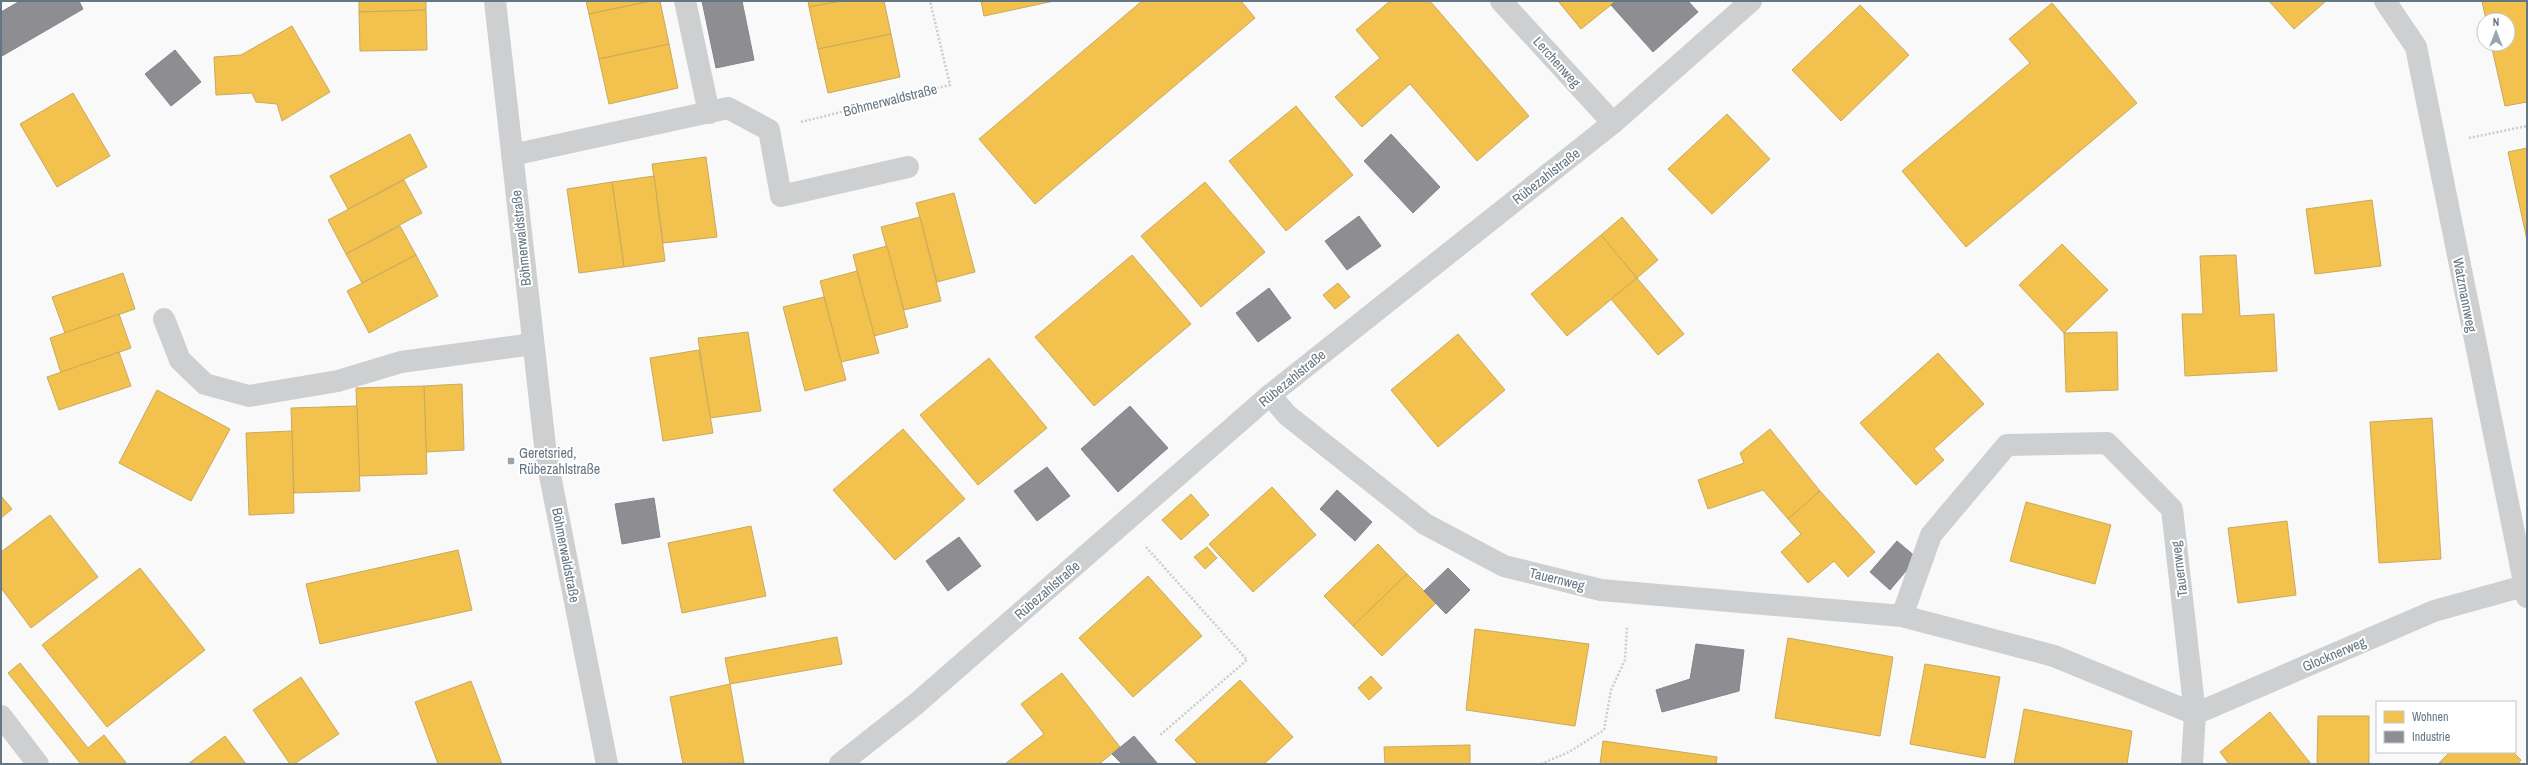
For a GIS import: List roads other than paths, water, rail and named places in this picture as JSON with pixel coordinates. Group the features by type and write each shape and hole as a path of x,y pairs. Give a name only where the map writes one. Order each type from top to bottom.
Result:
{"street":[{"name":"Böhmerwaldstraße","path":"495,1 546,455 607,764"},
{"path":"685,1 709,113"},
{"name":"Lerchenweg","path":"1501,1 1612,123"},
{"name":"Rübezahlstraße","path":"840,764 916,704 1270,395 1612,123 1751,1"},
{"name":"Watzmannweg","path":"2384,1 2416,47 2525,591"},
{"path":"512,155 728,108 769,130 781,196 908,167"},
{"path":"164,319 180,360 205,384 249,396 338,381 401,362 533,344"},
{"name":"Tauernweg","path":"1270,395 1287,415 1425,524 1504,566 1600,590 1902,616 2054,656 2195,714 2172,509 2107,443 2007,445 1931,535 1902,616"},
{"name":"Glocknerweg","path":"2195,714 2434,611 2525,591"},
{"path":"2192,764 2195,714"},
{"path":"1,716 38,764"}],"place":[{"name":"Geretsried, Rübezahlstraße","path":"511,461"}]}
